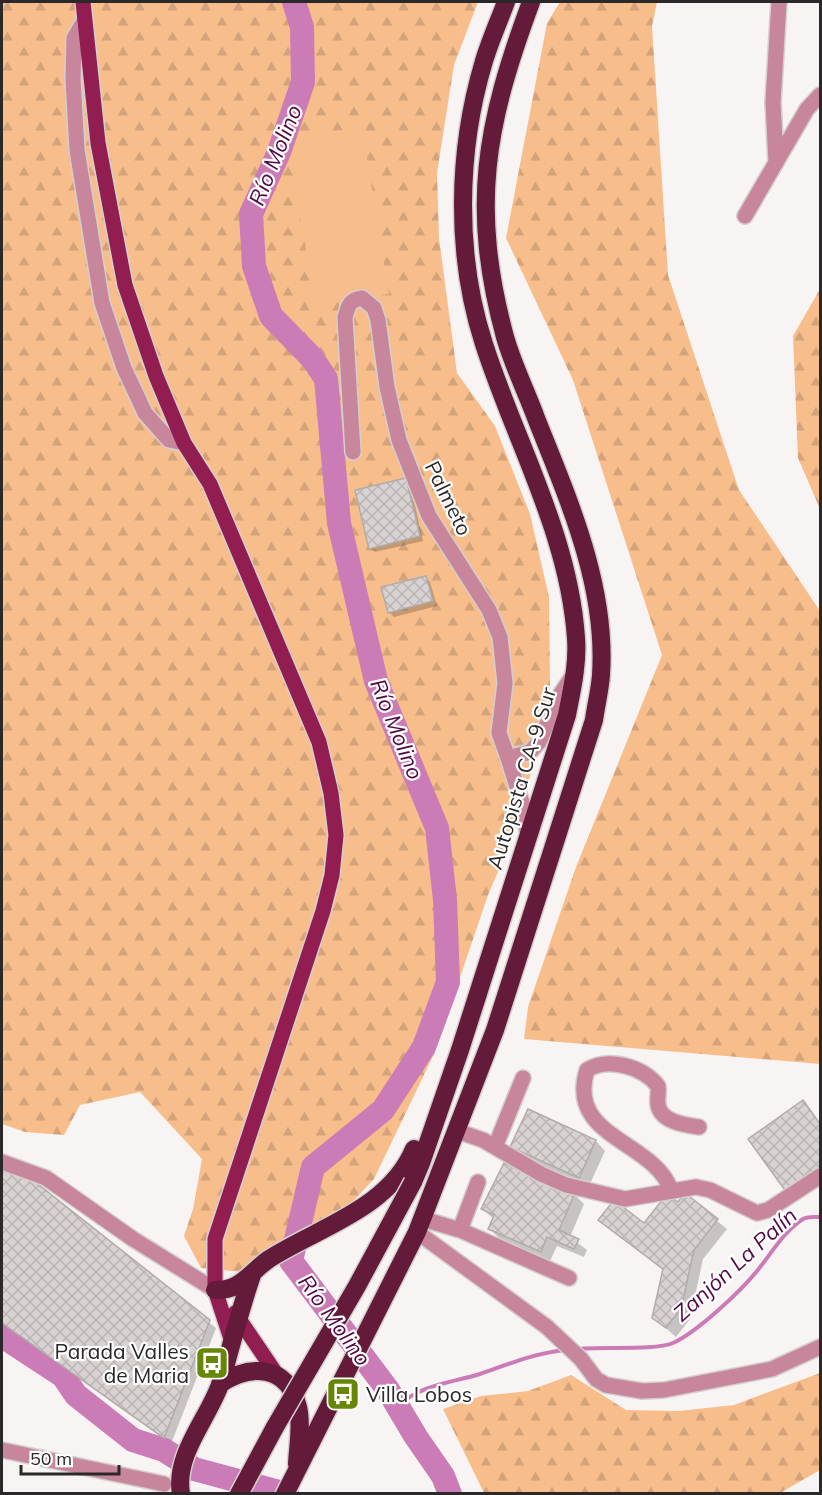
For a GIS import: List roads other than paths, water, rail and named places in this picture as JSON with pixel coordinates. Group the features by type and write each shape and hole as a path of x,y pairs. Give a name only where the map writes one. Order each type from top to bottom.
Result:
{"highway":[{"name":"Autopista CA-9 Sur","path":"239,1494 421,1163 567,715 576,671 576,639 569,581 549,517 484,344 469,280 466,253 464,198 471,113 484,61 506,2"},
{"path":"285,1494 420,1226 495,1030 594,720 601,675 601,637 592,580 581,534 506,340 491,278 486,243 487,155 493,117 507,67 531,2"},
{"path":"215,1290 235,1288 268,1260 339,1221 380,1194 404,1171 446,1073 459,1050"},
{"path":"172,1485 220,1384 231,1339 252,1275"},
{"path":"220,1384 247,1370 258,1370 279,1378 291,1389 298,1404 297,1469"}],"main road":[{"path":"83,2 98,143 124,285 156,376 184,443 210,484 319,742 331,792 336,835 332,875 323,911 215,1239 215,1290 231,1339"},
{"path":"215,1290 238,1316 279,1378"}],"street":[{"path":"776,163 773,102 779,2"},
{"path":"84,21 74,38 76,150 102,303 124,368 145,413 169,440 184,443"},
{"path":"745,216 807,109 820,95"},
{"name":"Palmeto","path":"353,452 345,318 348,304 354,299 362,298 374,308 378,320 387,387 399,440 429,516 489,610 500,637 505,683 499,733 508,758"},
{"path":"528,837 524,809 508,758 531,752 539,742 560,695 576,671"},
{"path":"671,1190 667,1178 659,1170 614,1137 589,1113 583,1101 583,1083 587,1070 596,1064 612,1063 629,1066 657,1086 658,1108 666,1117 681,1125 699,1127"},
{"path":"495,1147 523,1078"},
{"path":"457,1131 495,1147 541,1174 566,1185 625,1199 696,1186 757,1212 768,1210 820,1176"},
{"path":"2,1162 46,1178 133,1239 215,1290"},
{"path":"460,1230 478,1182"},
{"path":"420,1226 460,1230 569,1278"},
{"path":"420,1226 558,1337 581,1359 596,1379 606,1385 642,1391 664,1390 772,1369 820,1347"},
{"path":"2,1450 172,1485"}],"waterway":[{"name":"Río Molino","path":"294,2 302,27 303,82 279,152 251,214 254,266 271,316 313,359 326,379 339,523 376,681 437,828 445,900 448,982 424,1047 383,1110 313,1167 291,1261 388,1390 443,1476 450,1494"},
{"name":"Zanjón La Palín","path":"576,1349 654,1347 673,1343 683,1338 706,1321 749,1280 796,1224 807,1217 820,1217"},
{"path":"2,1336 63,1376 76,1395 133,1440 164,1450 194,1469 287,1494"},
{"name":"Zanjón La Palín","path":"397,1406 427,1388 480,1374 533,1356 566,1350"}],"place":[{"name":"Parada Valles de Maria","path":"212,1363"},
{"name":"Villa Lobos","path":"343,1394"}]}
